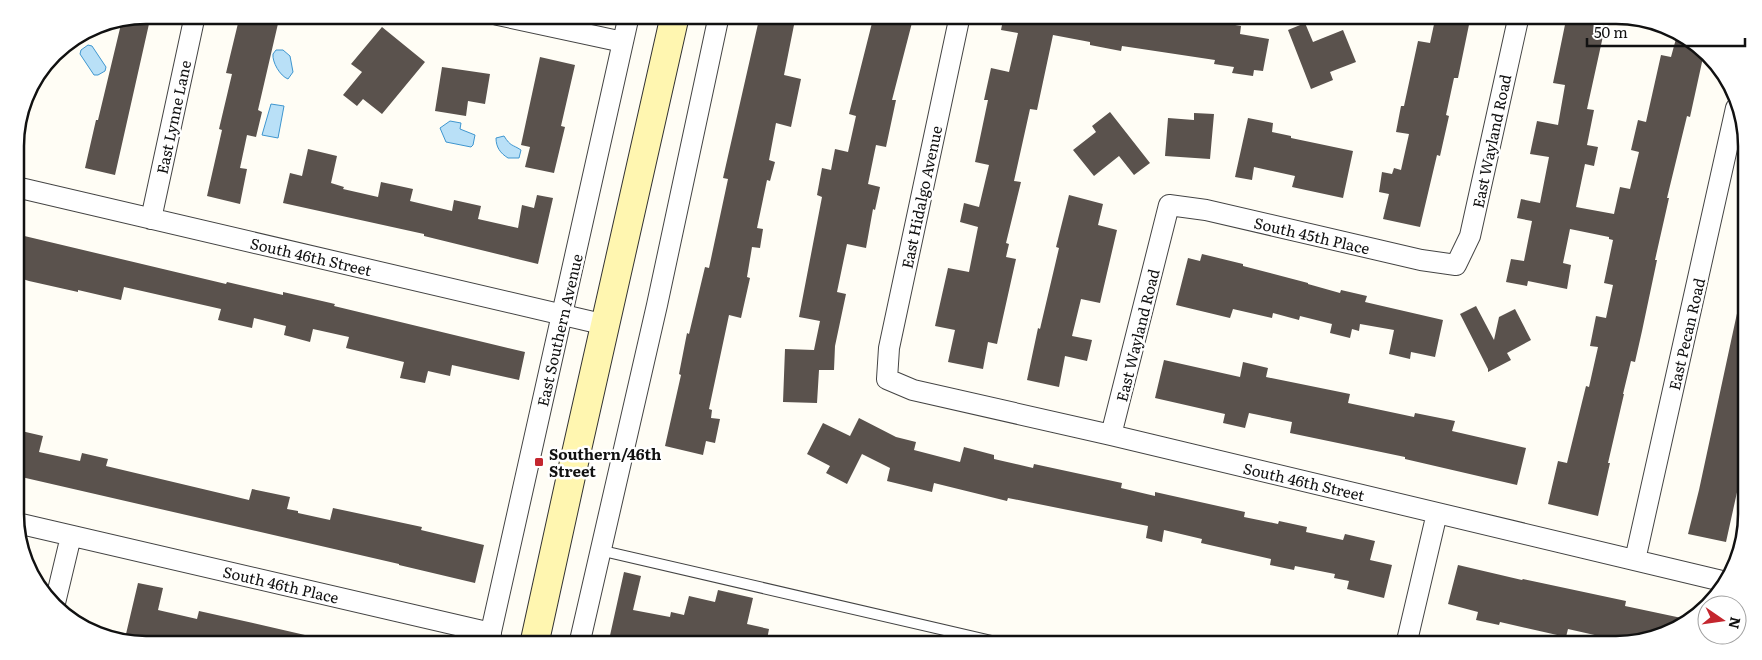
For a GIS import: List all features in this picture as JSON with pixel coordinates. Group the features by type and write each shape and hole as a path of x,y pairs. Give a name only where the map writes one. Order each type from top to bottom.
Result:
{"main road":[{"path":"536,636 673,24"}],"street":[{"name":"East Lynne Lane","path":"151,219 193,24"},
{"path":"540,24 623,42"},
{"name":"East Southern Avenue","path":"490,636 627,24"},
{"path":"580,636 658,305 717,24"},
{"name":"East Hidalgo Avenue","path":"887,380 888,348 958,24"},
{"name":"East Wayland Road","path":"1456,264 1470,236 1517,24"},
{"name":"East Pecan Road","path":"1635,560 1734,116"},
{"name":"South 46th Street","path":"24,189 606,325"},
{"name":"East Wayland Road","path":"1111,435 1169,205"},
{"name":"South 45th Place","path":"1169,205 1206,210 1421,260 1456,264"},
{"name":"South 46th Street","path":"887,380 913,390 1111,435 1719,580"},
{"path":"1408,636 1437,513"},
{"name":"South 46th Place","path":"24,525 477,636"},
{"path":"56,597 71,536"}],"lane":[{"path":"599,550 970,636"}],"water":[{"path":"88,45 92,46 106,67 105,71 98,75 94,75 80,54 81,50"},
{"path":"276,50 283,50 290,56 293,72 288,79 279,72 275,65 273,54"},
{"path":"271,104 284,106 278,138 262,135"},
{"path":"450,121 461,123 460,129 475,135 471,147 446,142 440,128"},
{"path":"504,136 510,144 521,150 519,158 508,158 499,150 496,138"}],"building":[{"path":"149,24 115,175 85,168 96,120 98,120 120,27"},
{"path":"238,24 278,24 258,110 262,112 256,137 247,135 240,168 247,169 240,204 207,196 222,130 219,129 232,74 226,73"},
{"path":"758,24 794,24 784,75 801,79 791,127 776,123 769,160 775,162 770,181 767,180 757,228 763,229 760,248 752,247 747,277 750,278 741,318 729,315 709,409 712,410 711,418 720,419 715,443 706,441 703,455 665,446 681,375 679,374 687,333 689,334 705,267 709,268 728,179 723,178"},
{"path":"872,24 912,24 892,100 896,100 886,147 876,145 868,184 880,187 875,210 873,209 866,248 847,244 837,292 846,294 835,346 834,370 819,370 817,403 783,402 785,349 814,350 820,321 799,317 822,197 817,195 822,168 831,170 835,149 848,152 856,116 849,114"},
{"path":"1002,24 1230,24 1241,26 1240,34 1269,39 1263,71 1254,70 1253,76 1232,73 1234,67 1214,64 1215,60 1122,46 1121,51 1090,45 1090,42 1053,35 1037,110 1030,109 1014,181 1021,182 1006,243 1009,244 1006,257 1016,259 997,344 988,342 983,369 948,362 955,330 935,326 948,268 969,272 978,227 960,222 964,203 979,207 989,165 975,162 988,100 984,100 991,68 1009,72 1018,33 1001,30"},
{"path":"1305,24 1313,42 1343,30 1356,62 1330,72 1333,80 1311,89 1288,30"},
{"path":"1434,24 1469,24 1458,78 1454,78 1446,115 1449,116 1440,156 1437,155 1420,227 1383,219 1389,194 1379,192 1382,172 1392,174 1394,168 1401,170 1409,134 1396,132 1401,106 1404,106 1418,41 1430,43"},
{"path":"1565,24 1602,24 1599,36 1603,36 1587,109 1594,110 1587,145 1598,147 1594,166 1585,164 1576,207 1614,214 1620,187 1630,189 1639,152 1631,150 1638,120 1646,122 1661,55 1671,57 1676,39 1703,60 1690,117 1687,116 1667,198 1669,198 1642,331 1635,362 1631,361 1623,394 1598,516 1548,504 1558,461 1567,463 1586,386 1589,387 1598,347 1590,346 1596,316 1606,318 1613,285 1604,283 1613,240 1609,239 1609,237 1570,229 1563,263 1571,265 1567,289 1528,281 1527,286 1506,282 1511,259 1524,261 1532,221 1517,218 1521,199 1540,203 1549,157 1530,154 1537,121 1558,125 1565,85 1553,83"},
{"path":"382,27 425,62 382,114 363,99 357,106 343,95 362,72 351,64"},
{"path":"540,57 575,65 561,126 565,127 554,173 525,167 530,147 521,145"},
{"path":"442,67 490,74 485,104 468,101 466,116 435,111"},
{"path":"1110,112 1150,163 1134,175 1119,156 1094,176 1073,150 1096,132 1092,126"},
{"path":"1194,113 1214,114 1210,159 1165,156 1168,118 1194,120"},
{"path":"1248,118 1273,123 1272,132 1291,136 1291,138 1353,151 1343,198 1292,187 1295,176 1254,167 1252,180 1235,177"},
{"path":"308,149 337,156 331,183 344,187 343,189 378,197 381,182 413,189 410,201 452,211 454,200 481,206 478,219 518,228 522,205 534,208 537,195 553,198 538,264 424,236 424,234 283,203 290,173 302,176"},
{"path":"1069,195 1103,204 1098,225 1117,230 1100,303 1081,299 1072,336 1092,340 1087,361 1065,356 1059,387 1027,380 1038,328 1040,329 1059,248 1056,247"},
{"path":"24,236 226,284 227,282 283,295 283,292 335,304 334,306 525,352 519,380 452,365 450,376 428,371 425,383 400,378 404,362 346,348 349,337 313,329 310,342 284,335 286,326 254,318 252,328 218,320 221,309 124,287 121,300 24,279"},
{"path":"1202,254 1243,264 1243,266 1340,293 1341,290 1367,296 1365,302 1443,320 1435,357 1411,352 1410,359 1389,354 1394,330 1360,324 1359,331 1352,329 1350,338 1330,333 1332,324 1300,316 1299,320 1273,313 1272,318 1233,309 1230,318 1176,305 1188,258 1200,261"},
{"path":"1476,306 1494,340 1499,317 1515,309 1531,340 1507,353 1511,360 1488,372 1460,314"},
{"path":"1738,309 1738,488 1726,542 1688,534"},
{"path":"1164,360 1240,377 1243,362 1268,368 1266,377 1350,394 1348,403 1414,417 1415,413 1455,421 1452,431 1526,448 1517,485 1405,459 1405,457 1290,433 1292,422 1249,413 1245,428 1223,423 1225,414 1155,398"},
{"path":"859,418 896,437 916,442 914,450 960,462 964,447 994,455 994,459 1033,468 1034,464 1122,483 1121,488 1155,496 1155,492 1245,512 1244,517 1278,524 1279,521 1307,527 1306,532 1343,540 1345,534 1375,541 1370,560 1392,565 1384,598 1347,589 1349,581 1334,578 1335,574 1295,566 1294,570 1270,565 1271,559 1201,543 1202,539 1164,530 1162,542 1146,538 1148,526 1008,498 1007,501 934,483 932,492 887,481 890,468 862,454 847,484 826,473 830,466 807,454 823,423 850,436"},
{"path":"24,432 43,436 39,452 80,461 82,453 108,459 106,466 249,500 252,489 290,497 287,509 298,511 298,513 330,520 333,508 422,527 421,530 484,545 475,583 24,478"},
{"path":"1458,565 1626,601 1625,606 1680,618 1663,627 1640,634 1599,636 1568,629 1566,636 1562,636 1500,622 1499,625 1476,620 1478,612 1448,604"},
{"path":"624,572 641,576 633,610 670,617 671,612 684,615 689,596 715,602 718,590 753,598 747,624 769,629 768,636 610,636"},
{"path":"138,583 163,588 158,610 197,619 199,611 309,636 146,636 126,634"}],"place":[{"name":"Southern/46th Street","path":"539,462"}]}
